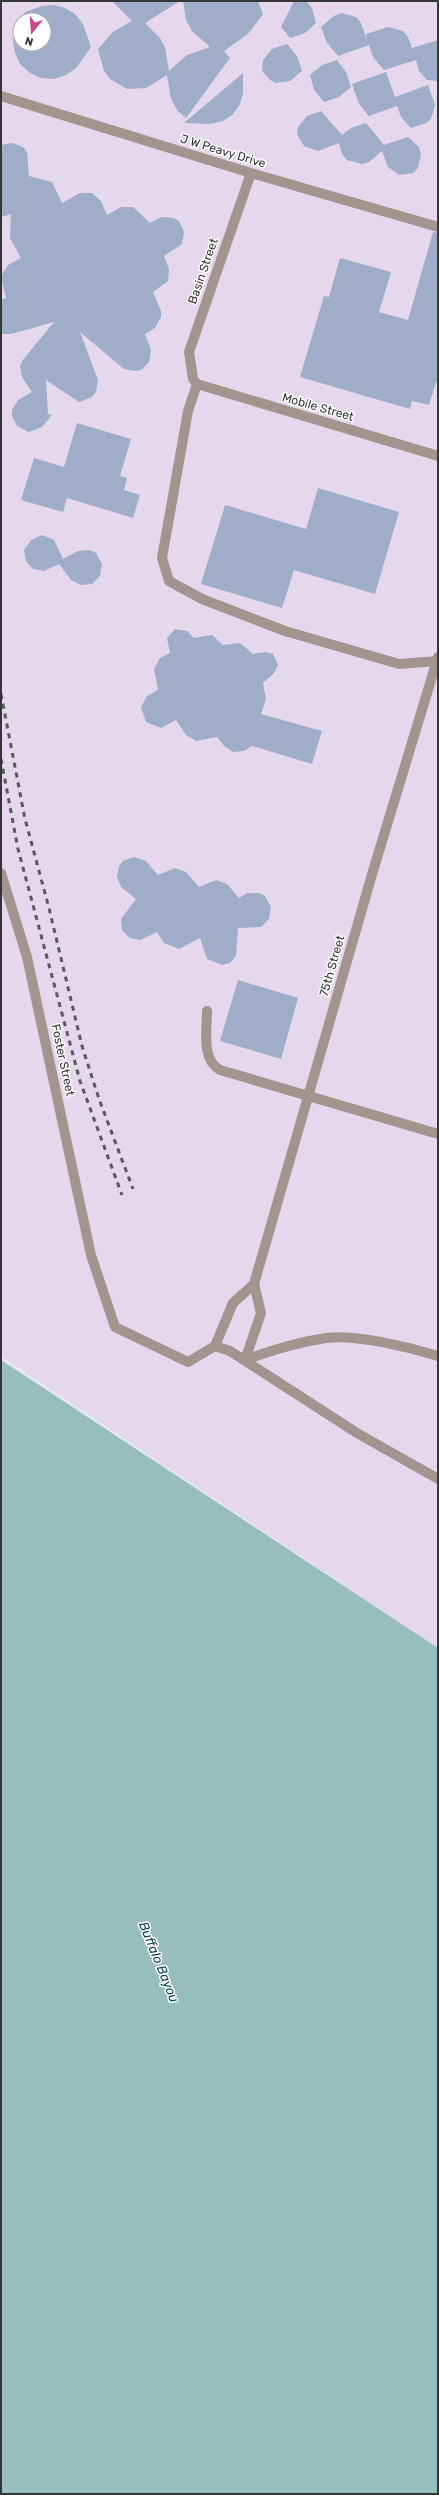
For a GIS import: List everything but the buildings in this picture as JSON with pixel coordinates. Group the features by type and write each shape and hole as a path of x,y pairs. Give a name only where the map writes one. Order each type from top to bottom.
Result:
{"street":[{"name":"J W Peavy Drive","path":"1,96 251,173 438,227"},
{"name":"Basin Street","path":"195,382 189,352 251,173"},
{"name":"Mobile Street","path":"195,382 438,456"},
{"path":"195,382 188,411 162,558 169,581 202,599 285,631 399,664 438,659"},
{"name":"75th Street","path":"254,1284 373,871 438,659"},
{"name":"Foster Street","path":"1,873 28,957 92,1255 115,1327 188,1362 215,1346"},
{"path":"207,1011 207,1046 213,1066 308,1098 438,1134"},
{"path":"245,1360 261,1313 254,1284 234,1303 215,1346 245,1360 357,1433 438,1479"},
{"path":"245,1360 281,1347 327,1338 373,1342 410,1348 438,1356"}],"shaded area":[{"path":"1,1 438,1 438,1648 1,1356"}],"water":[{"name":"Buffalo Bayou","path":"1,1360 438,1648 438,2494 1,2494"}],"railway":[{"path":"1,694 25,819 49,908 82,1046 99,1099 133,1189"},
{"path":"1,759 18,849 80,1081 122,1195"}]}
